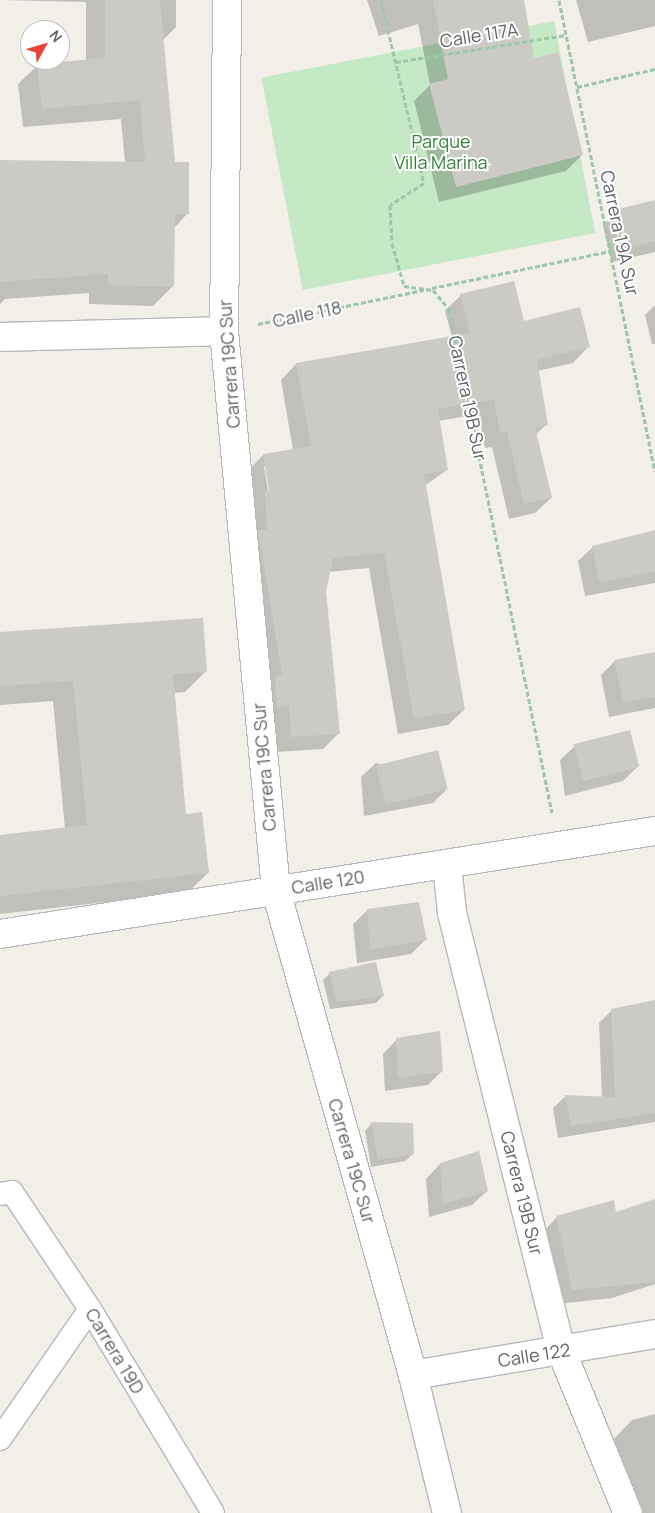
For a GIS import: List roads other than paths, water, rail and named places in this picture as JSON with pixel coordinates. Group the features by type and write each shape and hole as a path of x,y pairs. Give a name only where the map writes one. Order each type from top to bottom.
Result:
{"street":[{"name":"Carrera 19C Sur","path":"227,0 224,331 276,891 413,1375 446,1513"},
{"path":"0,337 224,331"},
{"name":"Calle 120","path":"0,934 655,831"},
{"name":"Carrera 19B Sur","path":"447,864 452,913 561,1350 628,1513"},
{"name":"Calle 122","path":"413,1375 655,1334"}],"lane":[{"name":"Carrera 19D","path":"6,1193 90,1309 213,1513"},
{"path":"0,1439 90,1309"}],"park label":[{"name":"Parque Villa Marina","path":"441,152"}]}
